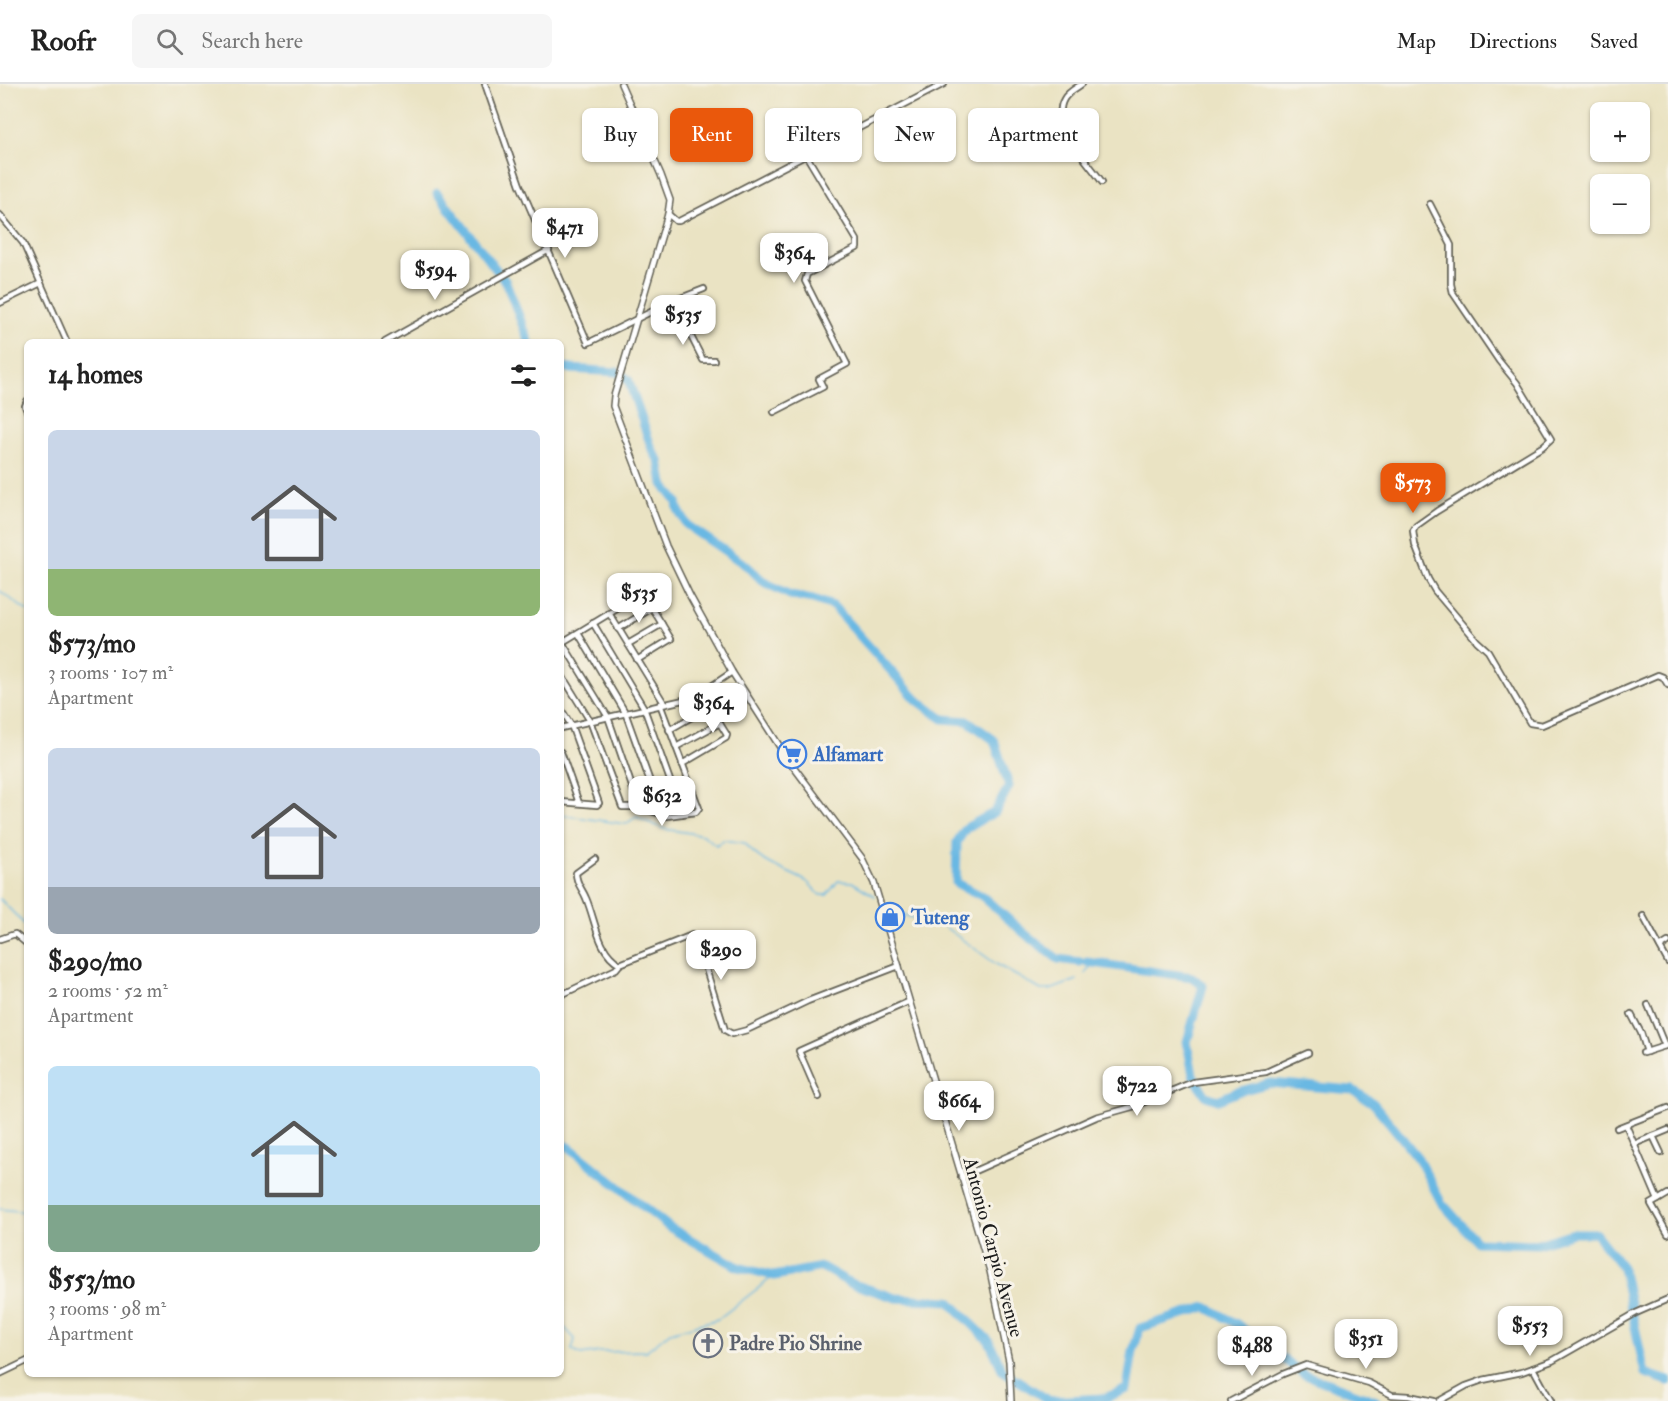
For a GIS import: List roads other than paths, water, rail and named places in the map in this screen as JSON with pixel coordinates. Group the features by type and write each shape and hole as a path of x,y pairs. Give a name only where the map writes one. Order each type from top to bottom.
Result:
{"street":[{"path":"485,84 520,185 588,343 673,301 704,289"},
{"name":"Antonio Carpio Avenue","path":"621,84 670,200 668,214 613,406 666,546 690,596 732,672 787,758 862,858 874,883 990,1272 1009,1361 1011,1401"},
{"path":"862,126 944,84"},
{"path":"1082,84 1062,101 1061,117 1066,132 1102,182"},
{"path":"668,214 679,221 793,162"},
{"path":"774,412 823,387 819,379 847,364 805,281 807,274 857,249 857,240 810,162"},
{"path":"1430,204 1451,244 1453,294 1517,383 1544,424 1551,439 1542,447 1416,526 1413,531 1415,545 1428,579 1476,641 1488,651 1530,723 1542,725 1658,675 1663,677 1668,685"},
{"path":"0,216 23,243 67,339"},
{"path":"390,339 549,250"},
{"path":"0,303 41,283"},
{"path":"673,301 703,360 714,360"},
{"path":"564,640 643,593 671,639 638,660"},
{"path":"618,629 652,608"},
{"path":"564,679 590,721 621,806 639,807 667,816 696,812 699,808 669,730 662,704 609,614"},
{"path":"593,623 644,708 682,814"},
{"path":"628,644 662,624"},
{"path":"578,633 625,712 662,815"},
{"path":"564,647 608,717 639,807"},
{"path":"564,727 688,699 732,672"},
{"path":"682,764 724,740 726,735 701,693"},
{"path":"669,730 709,707"},
{"path":"564,714 571,725 599,803 597,805 564,802"},
{"path":"676,747 720,723"},
{"path":"564,760 579,802"},
{"path":"595,860 576,873 576,882 586,898 599,939 611,959 620,964"},
{"path":"1642,916 1668,962"},
{"path":"0,939 15,934 24,942"},
{"path":"564,994 616,969 620,964 692,935 697,940 725,1030 732,1034 747,1030 808,1002 899,966"},
{"path":"1660,947 1668,942"},
{"path":"819,1097 799,1051 908,1002"},
{"path":"1631,1014 1641,1033 1645,1053 1667,1045 1648,1005"},
{"path":"961,1177 1096,1117 1132,1107 1193,1082 1266,1072 1308,1053"},
{"path":"1617,1128 1668,1108"},
{"path":"1626,1125 1658,1200"},
{"path":"1634,1144 1668,1130"},
{"path":"1653,1136 1661,1153"},
{"path":"1668,1202 1666,1195 1651,1204 1668,1234"},
{"path":"1439,1401 1466,1386 1552,1361 1636,1313 1668,1299"},
{"path":"0,1374 24,1362"},
{"path":"1231,1401 1298,1366 1310,1365 1369,1383 1392,1395 1434,1401"},
{"path":"1533,1368 1551,1401"}],"waterway":[{"path":"437,193 506,282 528,339"},
{"path":"564,367 617,372 628,379 652,449 659,461 663,484 677,502 678,509 687,525 747,566 764,582 790,595 813,599 833,606 917,700 943,719 968,721 994,740 1009,786 995,812 966,828 957,842 956,883 982,896 1025,934 1058,959 1080,962"},
{"path":"0,591 24,609"},
{"path":"564,815 626,824 636,817 664,829 703,835 716,845 724,840 745,843 765,861 806,881 820,895 827,895 838,881 852,882 875,896"},
{"path":"0,899 24,924"},
{"path":"881,901 894,911 926,923 942,925 996,964 1041,990 1050,990 1077,980"},
{"path":"1087,962 1192,977 1203,986 1187,1042 1193,1075 1206,1096 1218,1100 1270,1083 1353,1090 1373,1103 1418,1158 1441,1202 1477,1242 1538,1244 1573,1233 1595,1233 1622,1267 1645,1373 1668,1381"},
{"path":"1085,974 1094,962"},
{"path":"564,1144 669,1227 738,1267 774,1276 822,1267 850,1283 896,1298 949,1301 989,1341 1003,1371 1050,1401 1105,1398 1127,1389 1133,1351 1140,1328 1206,1307 1237,1324 1303,1374 1376,1401"},
{"path":"0,1209 24,1212"},
{"path":"564,1328 575,1339 572,1350 581,1355 600,1352 646,1351 670,1332 718,1319 774,1276"}],"place":[{"name":"Alfamart","path":"792,754"},
{"name":"Tuteng","path":"890,917"},
{"name":"Padre Pio Shrine","path":"708,1343"}]}
